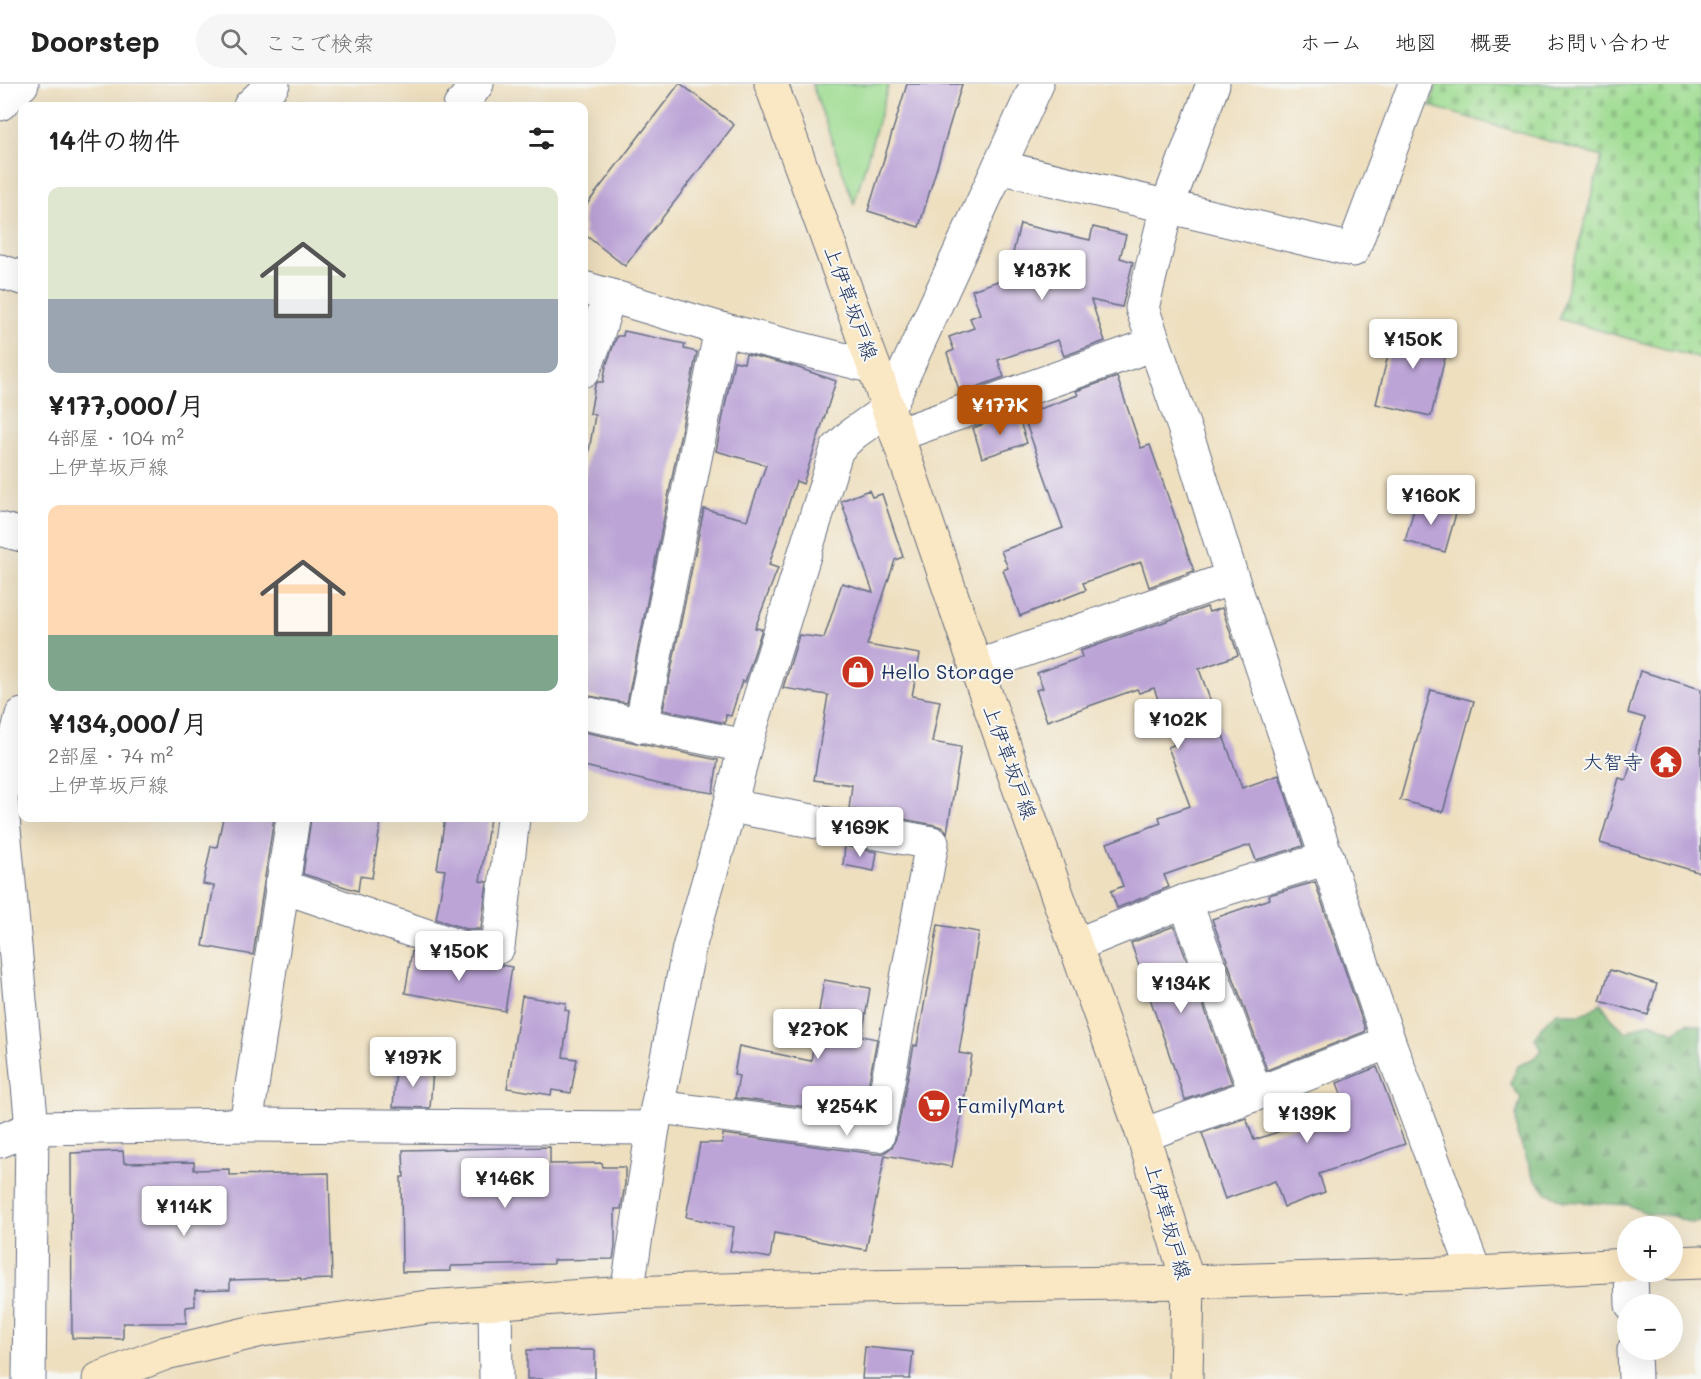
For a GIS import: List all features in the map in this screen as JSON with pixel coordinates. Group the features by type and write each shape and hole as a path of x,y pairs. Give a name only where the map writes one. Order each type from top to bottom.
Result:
{"street":[{"path":"0,104 22,84"},
{"path":"254,102 273,84"},
{"path":"463,102 477,84"},
{"name":"上伊草坂戸線","path":"771,84 874,367 976,667 1143,1135 1188,1282 1186,1379"},
{"path":"893,422 999,167 1037,84"},
{"path":"1213,84 1167,207 1142,308 1193,453 1232,578 1389,1042 1475,1273"},
{"path":"999,167 1353,249 1415,84"},
{"path":"0,109 18,114"},
{"path":"0,271 18,277"},
{"path":"588,360 596,340 596,291 722,328 874,367"},
{"path":"641,726 722,328"},
{"path":"627,1293 656,1118 689,948 745,746 837,449 854,433 1154,345"},
{"path":"0,529 18,534"},
{"path":"976,667 1232,578"},
{"path":"588,714 745,746"},
{"path":"18,731 2,797 32,1128 29,1379"},
{"path":"0,1141 32,1128 656,1118 879,1135 932,843 730,806"},
{"path":"246,1125 292,822"},
{"path":"281,886 463,948 498,947 513,822"},
{"path":"1076,945 1185,902 1328,858"},
{"path":"1185,902 1256,1094"},
{"path":"1143,1135 1389,1042"},
{"path":"1683,1263 1701,1262"},
{"path":"99,1379 166,1353 262,1330 428,1307 627,1293 789,1288 1188,1282 1475,1273 1617,1266"},
{"path":"495,1302 496,1379"},
{"path":"1634,1360 1635,1379"}],"green space":[{"path":"812,84 889,84 854,204"},
{"path":"1437,84 1701,84 1701,359 1559,319 1602,157 1430,106"},
{"path":"1601,1003 1612,1019 1626,1032 1650,1022 1674,1032 1688,1023 1701,1026 1701,1222 1690,1223 1683,1220 1683,1216 1649,1214 1628,1205 1564,1201 1546,1192 1535,1179 1517,1134 1516,1116 1521,1098 1510,1083 1518,1066 1534,1058 1541,1050 1535,1038 1541,1027 1557,1012 1580,1014"}],"building":[{"path":"679,84 734,125 625,266 588,237 588,203"},
{"path":"907,84 962,84 919,227 868,211"},
{"path":"1020,224 1090,240 1093,227 1126,235 1120,258 1133,262 1122,307 1091,300 1105,341 1064,356 1058,340 998,360 1004,377 960,393 947,353 954,350 949,337 974,328 970,318 980,314 972,290 1007,278"},
{"path":"1396,323 1450,337 1431,416 1376,404"},
{"path":"624,331 685,344 684,349 697,352 627,703 588,696 588,457 595,415 590,414 595,385 603,382 617,336 623,336"},
{"path":"746,354 790,365 836,381 803,484 796,481 769,565 778,568 755,628 762,629 745,682 742,681 731,716 726,715 725,723 663,710 704,509 747,520 766,465 716,451 734,361 744,363"},
{"path":"1117,377 1141,448 1150,445 1194,571 1149,587 1141,562 1083,583 1086,590 1020,616 1003,570 1008,568 1001,551 1063,528 1023,415 1078,395 1076,391"},
{"path":"1017,413 1027,443 982,458 973,428"},
{"path":"869,490 872,497 882,494 903,557 895,560 867,645 920,654 912,696 940,701 932,742 961,747 947,833 944,828 935,825 849,809 852,785 814,780 828,695 783,688 799,635 824,638 842,583 873,592 841,501"},
{"path":"1417,499 1457,510 1445,552 1405,541"},
{"path":"1207,607 1209,612 1222,608 1238,655 1199,669 1242,788 1279,775 1303,846 1256,860 1250,845 1164,875 1169,887 1117,908 1111,891 1123,886 1107,843 1161,823 1159,817 1190,806 1168,747 1174,745 1154,688 1139,693 1137,689 1047,721 1036,690 1043,688 1037,673 1082,657 1080,651"},
{"name":"大智寺","path":"1640,671 1701,689 1701,873 1600,843 1619,778 1626,780 1645,718 1628,713"},
{"path":"1431,690 1474,701 1443,812 1400,800"},
{"path":"588,733 718,760 713,793 663,785 588,767"},
{"path":"222,822 273,822 253,955 203,946 214,886 203,884 211,846 217,847"},
{"path":"310,822 381,822 372,878 360,876 358,891 303,874"},
{"path":"444,822 489,822 480,881 487,882 481,929 466,929 436,919 445,870 437,869"},
{"path":"845,846 877,852 874,871 843,865"},
{"path":"1315,882 1365,1029 1364,1032 1267,1070 1212,919 1270,899 1269,895"},
{"path":"938,925 979,932 959,1053 972,1055 952,1167 885,1155 866,1250 774,1233 770,1258 730,1251 734,1227 686,1217 700,1143 722,1143 723,1134 876,1154 884,1153 892,1147 896,1138 914,1045 917,1046"},
{"path":"1174,926 1232,1083 1185,1100 1131,943"},
{"path":"412,951 457,966 512,967 505,1011 405,993"},
{"path":"1610,970 1657,984 1648,1015 1600,1001"},
{"path":"824,980 870,988 862,1036 877,1039 863,1114 735,1098 739,1076 734,1075 739,1046 811,1061"},
{"path":"522,996 566,1003 565,1010 569,1011 563,1057 577,1059 571,1093 552,1090 551,1095 507,1088"},
{"path":"1377,1067 1405,1144 1319,1174 1325,1192 1284,1207 1275,1181 1225,1199 1202,1133 1246,1118 1254,1140 1331,1114 1346,1107 1337,1083"},
{"path":"396,1068 433,1070 430,1108 393,1107"},
{"path":"550,1147 550,1164 602,1163 603,1167 625,1167 621,1209 615,1209 613,1259 553,1260 553,1264 451,1266 451,1271 402,1272 403,1150"},
{"path":"123,1151 124,1163 194,1162 194,1170 229,1169 229,1175 329,1173 332,1279 230,1280 230,1289 195,1290 195,1306 186,1307 186,1323 123,1323 123,1339 72,1338 71,1153"},
{"path":"865,1347 913,1352 910,1379 862,1379"},
{"path":"527,1350 595,1350 595,1379 527,1379"}],"place":[{"name":"Hello Storage","path":"858,672"},
{"name":"大智寺","path":"1666,762"},
{"name":"FamilyMart","path":"934,1106"}]}
